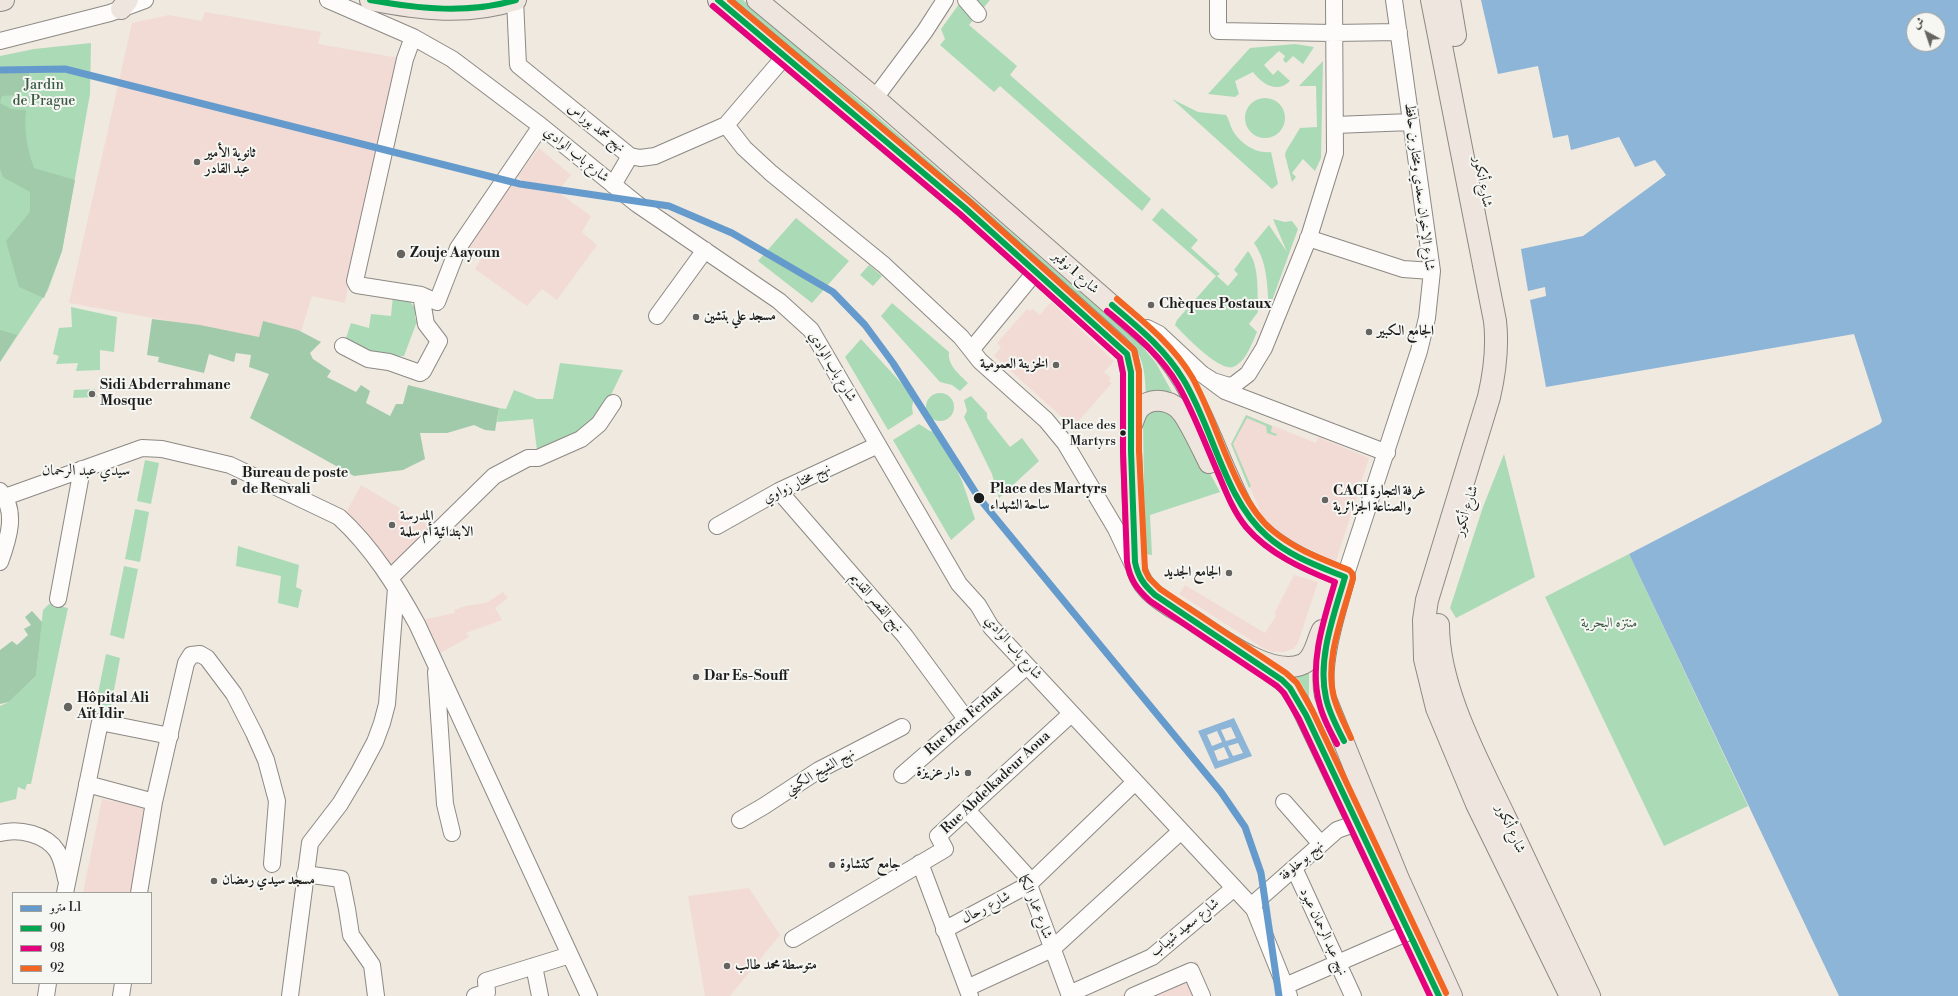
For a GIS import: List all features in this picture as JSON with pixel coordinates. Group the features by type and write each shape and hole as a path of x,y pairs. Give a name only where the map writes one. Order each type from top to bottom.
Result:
{"highway":[{"name":"شارع أنكور","path":"1432,0 1495,321 1496,352 1494,378 1431,581 1424,620 1425,659 1437,708 1477,804 1571,996"},
{"name":"شارع أنكور","path":"1449,0 1504,312 1507,340 1507,360 1500,401 1441,603 1438,625 1440,653 1453,701 1473,749 1589,996"}],"main road":[{"path":"0,1 4,0"},
{"path":"370,0 412,8 452,11 516,0"},
{"path":"718,0 1036,270 1126,354 1131,372 1131,451 1136,571 1142,583 1150,591 1271,671 1290,688 1306,715 1439,996"},
{"name":"شارع 1 نوفمبر","path":"757,0 882,104 1155,343 1174,364 1188,386 1233,487 1249,518 1259,529 1279,545"},
{"path":"1131,428 1139,409 1145,404 1158,400 1165,401 1178,409 1183,414 1210,465 1244,518 1254,529 1302,559 1345,577 1324,667 1324,691 1399,880 1452,996"},
{"path":"1242,653 1272,664 1291,666 1304,664 1311,657 1321,632 1337,607"}],"street":[{"path":"0,41 145,0"},
{"name":"شارع باب الوادي","path":"328,0 413,37 452,59 541,126 637,204 779,301 811,330 959,584 978,605 991,627 1251,906 1257,914 1287,991"},
{"name":"نهج محمد بوراس","path":"516,0 518,65 630,156 640,158 655,156 726,125 785,56"},
{"path":"882,104 945,0"},
{"path":"966,0 978,14"},
{"path":"1218,0 1218,31 1333,33 1398,32"},
{"path":"1202,374 1213,381 1229,386 1235,384 1248,374 1264,348 1308,238 1335,153 1333,33 1334,0"},
{"name":"شارع الإخوان سعدي ومختار بن حافظ","path":"1345,577 1387,453 1419,351 1427,318 1432,271 1394,0"},
{"path":"413,37 405,59 355,281 357,285 421,295 437,302 458,248 541,126"},
{"path":"1335,125 1411,122"},
{"path":"726,125 744,148 771,173 884,265 946,323 972,349 980,361 1036,410 1062,439 1116,529 1136,571"},
{"path":"613,185 630,156"},
{"path":"1308,238 1403,269 1432,271"},
{"path":"657,316 705,250"},
{"path":"972,349 1036,270"},
{"path":"1084,282 1146,328 1159,334 1202,374 1220,387 1241,398 1387,453"},
{"path":"343,346 368,359 389,362 420,373 439,344 439,341 426,324 421,295"},
{"path":"290,996 310,843 340,804 359,772 375,742 387,704 393,583 494,476 528,458 538,458 581,439 600,424 613,402"},
{"name":"نهج مختار زواوي","path":"717,526 780,491 878,445"},
{"path":"0,562 10,525 9,506 3,494 146,447 210,459 230,465 339,517 366,545 393,583 417,624 436,662 589,996"},
{"path":"58,599 82,469"},
{"name":"نهج القصر القديم","path":"780,491 905,636 966,719"},
{"path":"139,892 154,802 186,663 191,655 200,654 207,658 234,694 266,760 277,801 272,864"},
{"path":"436,662 445,804 452,833"},
{"name":"Rue Ben Ferhat","path":"902,775 1027,666"},
{"name":"Rue Abdelkadeur Aoua","path":"793,939 945,848 938,836 1072,714"},
{"path":"66,888 100,722 170,736"},
{"name":"نهج الشيخ الكيني","path":"740,820 819,770 902,727"},
{"name":"شارع رحال","path":"944,930 1028,885 1135,782"},
{"path":"87,784 154,802"},
{"path":"1284,802 1321,844"},
{"name":"شارع عمار الكما","path":"967,810 1025,874 1070,995"},
{"name":"نهج بوخلوفة","path":"1251,906 1337,830 1356,823"},
{"path":"0,832 20,831 35,835 47,841 57,851 66,888"},
{"path":"920,863 968,992 1052,949 1181,831"},
{"name":"نهج عبد الرحمان عبود","path":"1294,868 1353,996"},
{"path":"305,874 341,879 351,936 372,965 376,996"},
{"name":"شارع سعيد شيباب","path":"1070,995 1152,957 1234,889"},
{"path":"1287,991 1337,963 1409,932"},
{"path":"475,996 487,992 486,981 570,955"},
{"path":"534,966 540,996"},
{"path":"1133,996 1191,971 1202,996"},
{"path":"46,996 48,984"},
{"path":"121,996 123,984"}],"shaded area":[{"name":"ثانوية الأمير عبد القادر","path":"205,12 321,32 318,44 405,59 349,280 345,303 312,296 301,332 263,321 259,337 69,303 132,23 169,15 202,21"},
{"path":"539,148 571,175 562,186 559,193 591,216 582,232 597,245 557,300 542,289 527,306 475,269 482,257 466,247 503,194 512,184 517,188 522,181 518,176"},
{"path":"1051,302 1114,361 1104,372 1111,378 1109,381 1112,383 1073,427 994,356 1001,347 997,343 1027,309 1030,311 1033,309 1040,315"},
{"path":"1246,415 1316,443 1318,437 1369,458 1336,561 1284,538 1262,515 1231,444"},
{"name":"المدرسة الابتدائية أم سلمة","path":"361,485 435,529 392,572 344,516"},
{"path":"1294,575 1318,582 1298,643 1293,649 1284,652 1273,652 1263,648 1179,594 1185,585 1265,633 1276,616 1274,614"},
{"path":"503,592 508,598 495,608 502,620 466,633 469,637 437,655 421,620 455,613 454,610 465,606 486,603"},
{"path":"102,799 148,808 133,892 83,892"},
{"name":"متوسطة محمد طالب","path":"749,888 780,935 730,996 705,996 688,896"},
{"path":"1197,961 1211,996 1119,996"}],"green space":[{"path":"734,0 743,0 1140,344 1156,363 1172,392 1159,391 1146,395 1141,359 1138,352 1129,340 913,151"},
{"path":"962,0 990,0 969,25 1017,66 1010,75 1151,199 1142,211 1000,86 994,92 940,45 945,39 941,29"},
{"name":"Jardin de Prague","path":"91,43 90,94 62,251 48,290 0,362 0,56 34,49"},
{"path":"1295,44 1314,47 1303,64 1293,56 1286,63 1283,60 1285,56 1279,51 1264,65 1273,75 1278,70 1290,81 1285,85 1275,87 1265,84 1253,72 1235,81 1239,94 1235,97 1208,94 1250,48"},
{"path":"1323,61 1321,158 1315,171 1303,159 1292,173 1296,177 1292,182 1285,155 1286,151 1300,128 1317,127 1316,86 1299,86"},
{"path":"12,67 29,70 29,85 16,95 2,96 0,102 0,73"},
{"path":"1265,98 1273,100 1279,104 1283,110 1285,118 1283,126 1279,132 1273,136 1265,138 1257,136 1251,132 1247,126 1245,118 1247,110 1251,104 1257,100"},
{"path":"1172,99 1198,112 1226,115 1235,134 1243,143 1260,151 1271,152 1278,184 1272,189"},
{"path":"0,103 11,109 26,110 25,125 34,168 75,180 62,251 44,298 19,287 6,241 30,212 30,192 3,177 0,169"},
{"path":"1162,208 1198,240 1191,248 1220,274 1217,276 1228,286 1238,274 1234,270 1248,251 1252,257 1257,280 1258,312 1249,324 1257,332 1251,347 1238,365 1227,367 1211,359 1175,325 1177,320 1216,276 1152,220"},
{"path":"796,218 849,261 812,303 758,261"},
{"path":"1273,219 1285,222 1292,221 1298,229 1269,309 1264,267 1259,251 1254,243 1269,225 1287,252"},
{"path":"869,265 882,276 873,286 860,275"},
{"path":"393,296 406,297 415,308 415,318 418,323 416,324 404,356 380,355 360,349 345,341 351,323 369,328 371,314 391,316"},
{"path":"892,303 949,352 952,365 968,383 960,391 952,385 940,382 881,316"},
{"path":"71,307 117,317 114,352 100,350 100,370 76,371 78,363 56,364 59,356 53,354 59,328 72,327"},
{"path":"152,319 200,325 259,337 263,321 298,330 321,342 310,353 313,359 331,371 327,377 356,392 361,385 370,391 366,403 390,416 396,404 403,404 408,385 499,408 495,431 485,430 474,425 447,433 420,433 425,459 403,470 354,476 250,418 269,374 249,367 251,355 236,353 234,362 209,354 204,373 158,362 159,357 147,355"},
{"path":"0,330 17,335 0,362"},
{"path":"861,339 914,397 912,407 913,414 888,430 845,357"},
{"path":"560,363 623,370 611,395 613,403 599,424 538,458 533,419 497,422 499,408 506,409 514,390 537,399 553,399"},
{"path":"95,389 97,397 73,398 74,390"},
{"path":"940,393 950,397 954,407 950,417 940,421 930,417 926,407 930,397"},
{"path":"971,396 987,413 987,418 1010,447 1022,438 1039,461 999,498 992,474 964,417 967,411 964,400"},
{"path":"1154,408 1179,416 1220,492 1150,515 1152,555 1145,554 1143,419"},
{"path":"1246,415 1272,426 1271,432 1277,434 1276,436 1267,433 1266,426 1247,418 1233,444 1251,486 1249,488 1231,444"},
{"path":"919,424 930,431 939,433 962,481 975,519 951,540 893,440"},
{"path":"1504,454 1535,577 1456,618 1450,608 1483,507"},
{"path":"145,460 159,463 151,504 137,501"},
{"path":"135,509 149,512 140,562 125,559"},
{"path":"238,546 299,565 296,587 302,590 298,608 278,603 281,576 236,566"},
{"name":"منتزه البحرية","path":"1629,554 1748,806 1664,846 1545,597"},
{"path":"124,566 138,569 124,639 110,635"},
{"path":"49,604 68,608 31,784 27,784 25,790 18,787 16,799 0,803 0,706 9,702 36,676 43,610"},
{"path":"32,611 42,622 36,676 9,702 0,704 0,650 12,641 17,645 28,635 24,629 31,625 25,617"},
{"path":"106,654 120,658 109,717 94,713"},
{"path":"1309,666 1309,698 1300,681 1289,670"}],"water":[{"path":"1481,0 1958,0 1958,996 1839,996 1629,554 1880,424 1882,421 1854,334 1546,387 1530,300 1546,296 1545,287 1528,291 1521,249 1583,236 1666,175 1655,160 1635,167 1619,137 1571,150 1568,135 1553,138 1538,66 1498,74"},
{"path":"1234,718 1252,756 1215,769 1198,731","holes":["1231,727 1236,738 1226,741 1221,730","1217,731 1222,742 1212,746 1207,735","1238,743 1243,753 1233,756 1228,746","1224,747 1229,758 1218,761 1214,751"]}],"metro line":[{"name":"L1","path":"0,70 65,69 520,184 669,206 732,233 833,292 865,325 893,363 979,498 1221,792 1245,827 1261,873 1279,996"}],"transit line":[{"name":"90","path":"370,0 407,6 443,9 480,7 516,0"},
{"name":"90","path":"718,0 965,208 1127,354 1131,372 1131,451 1135,562 1140,576 1155,595 1282,680 1290,688 1306,715 1439,996"},
{"name":"92","path":"730,0 970,202 1134,350 1139,372 1139,451 1145,570 1149,578 1160,589 1286,673 1297,683 1313,712 1446,993"},
{"name":"98","path":"713,6 960,214 1120,358 1123,373 1123,451 1127,562 1132,579 1141,592 1150,601 1277,686 1284,693 1299,719 1430,996"},
{"name":"92","path":"1117,299 1158,335 1176,355 1192,377 1237,480 1259,517 1273,531 1291,544 1310,554 1349,570 1352,573 1353,578 1336,638 1331,668 1334,698 1351,738"},
{"name":"90","path":"1112,305 1160,348 1176,368 1203,419 1229,483 1252,521 1267,536 1294,555 1345,577 1328,637 1324,668 1324,683 1327,704 1344,741"},
{"name":"98","path":"1107,311 1146,345 1171,374 1189,406 1230,501 1246,527 1255,537 1287,560 1335,582 1319,641 1316,687 1320,708 1326,724 1337,744"}],"place":[{"name":"ثانوية الأمير عبد القادر","path":"197,162"},
{"name":"Zouje Aayoun","path":"401,254"},
{"name":"Chèques Postaux","path":"1151,305"},
{"name":"مسجد علي بتشين","path":"696,317"},
{"name":"الجامع الكبير","path":"1369,332"},
{"name":"الخزينة العمومية","path":"1056,365"},
{"name":"Sidi Abderrahmane Mosque","path":"92,394"},
{"name":"Place des Martyrs","path":"1123,433"},
{"name":"Bureau de poste de Renvali","path":"234,482"},
{"name":"Place des Martyrs ساحة الشهداء","path":"979,498"},
{"name":"CACI غرفة التجارة والصناعة الجزائرية","path":"1325,500"},
{"name":"المدرسة الابتدائية أم سلمة","path":"392,525"},
{"name":"الجامع الجديد","path":"1229,573"},
{"name":"Dar Es-Souff","path":"696,677"},
{"name":"Hôpital Ali Aït Idir","path":"68,707"},
{"name":"دار عزيزة","path":"968,773"},
{"name":"جامع كتشاوة","path":"832,865"},
{"name":"مسجد سيدي رمضان","path":"214,881"},
{"name":"متوسطة محمد طالب","path":"727,966"}],"district":[{"name":"سيدي عبد الرحمان","path":"86,471"}]}
